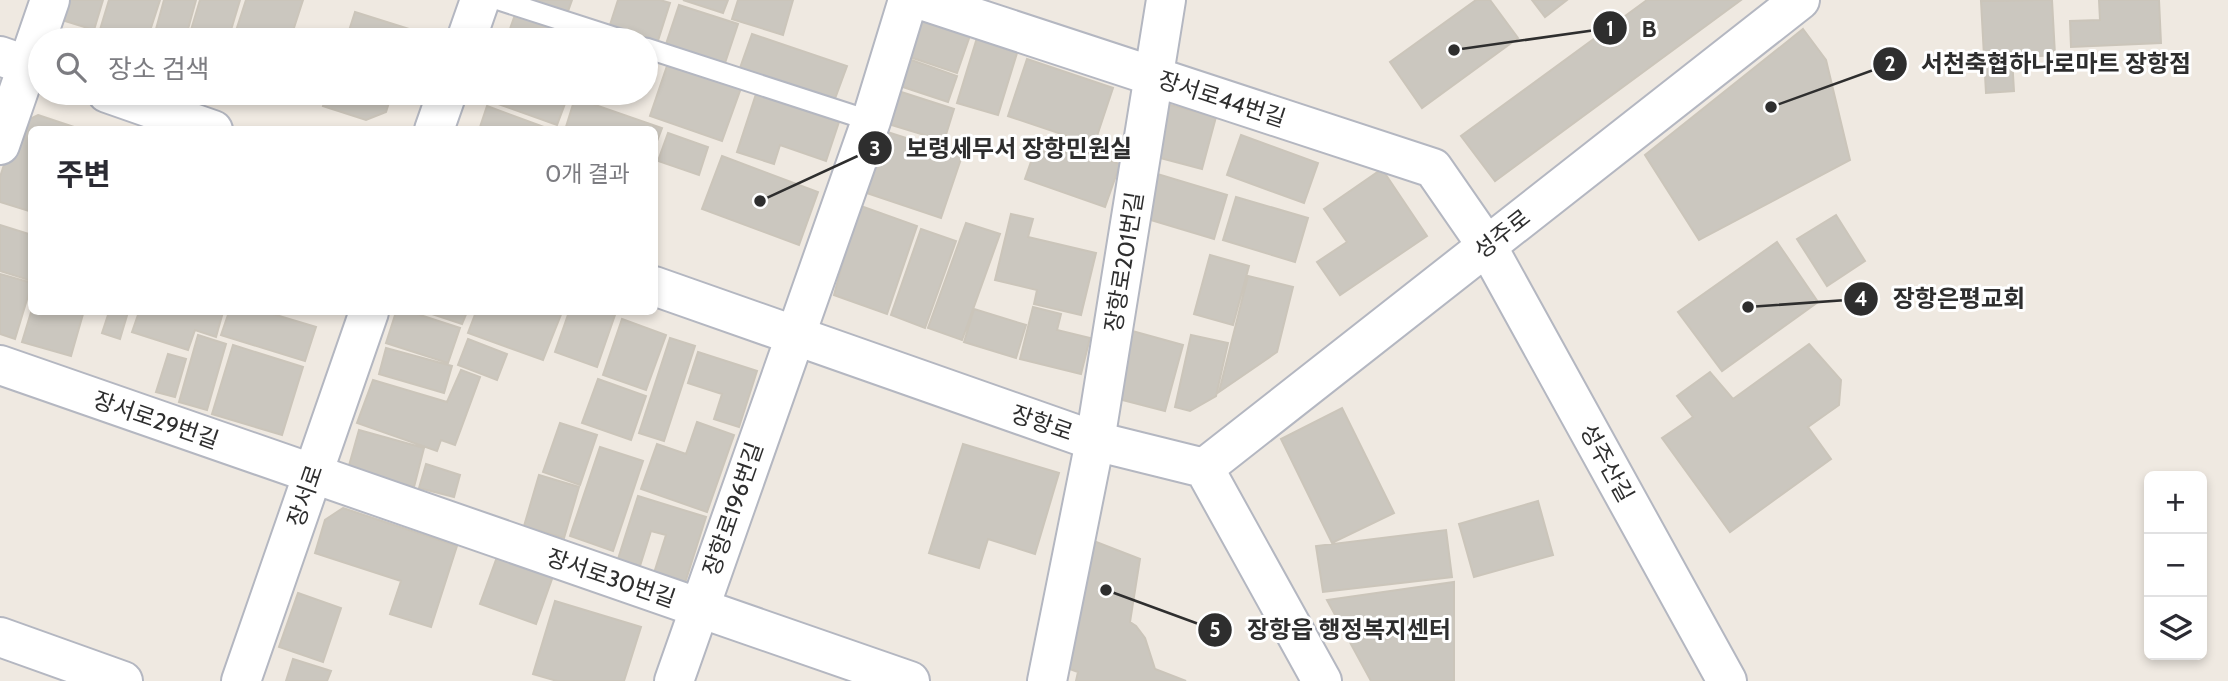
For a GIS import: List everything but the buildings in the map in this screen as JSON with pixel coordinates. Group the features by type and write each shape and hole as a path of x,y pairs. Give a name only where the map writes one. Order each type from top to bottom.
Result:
{"street":[{"path":"38,28 50,0"},
{"path":"470,28 481,0"},
{"name":"장항로196번길","path":"674,681 871,121 908,0"},
{"name":"장서로44번길","path":"922,0 1433,168 1487,246"},
{"name":"장항로201번길","path":"1046,681 1095,441 1166,0"},
{"name":"성주로","path":"1204,468 1800,0"},
{"path":"0,145 23,64"},
{"path":"141,105 202,126"},
{"path":"435,126 443,105"},
{"name":"성주산길","path":"1487,246 1727,681"},
{"name":"장항로","path":"658,287 1095,441 1204,468"},
{"name":"장서로","path":"241,681 368,315"},
{"name":"장서로29번길","path":"0,365 312,475"},
{"path":"1204,468 1322,681"},
{"name":"장서로30번길","path":"312,475 910,681"},
{"path":"0,637 123,681"}],"lane":[{"path":"499,0 586,28"},
{"path":"658,52 871,121"}],"place":[{"name":"B","path":"1454,50"},
{"name":"서천축협하나로마트 장항점","path":"1771,107"},
{"name":"보령세무서 장항민원실","path":"760,201"},
{"name":"장항은평교회","path":"1748,307"},
{"name":"장항읍 행정복지센터","path":"1106,590"}]}
